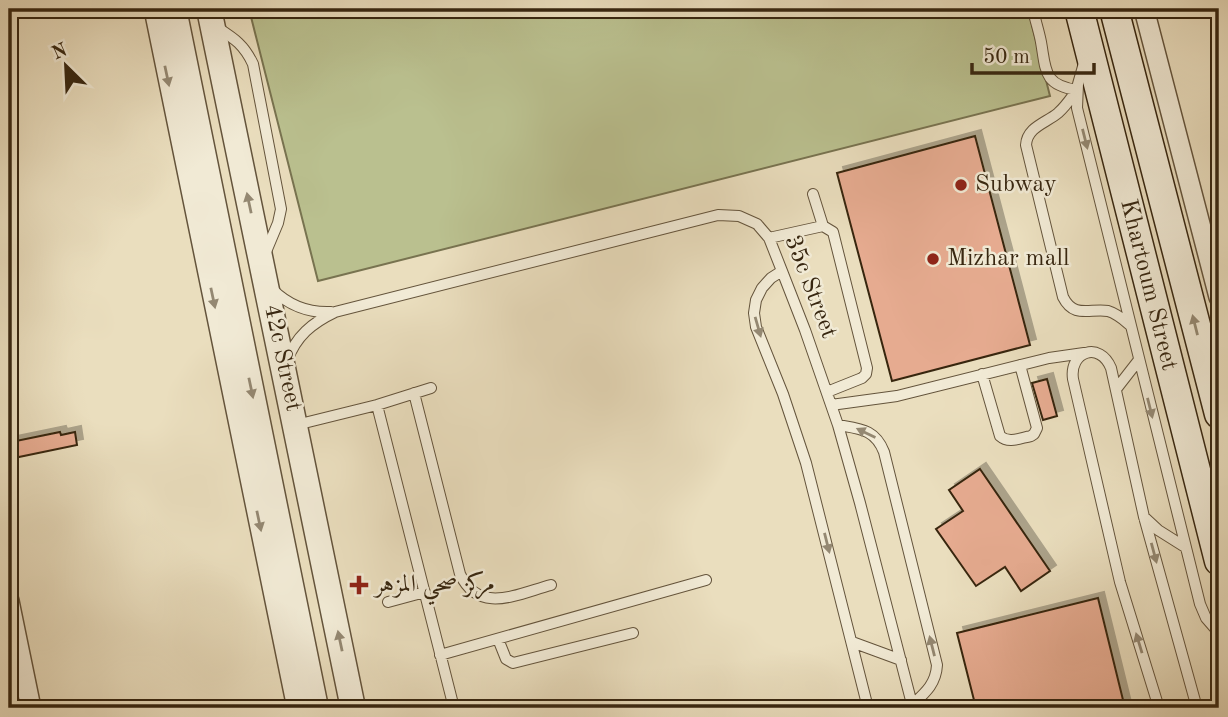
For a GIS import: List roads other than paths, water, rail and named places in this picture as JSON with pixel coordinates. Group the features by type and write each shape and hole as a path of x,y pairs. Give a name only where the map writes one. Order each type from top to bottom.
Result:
{"main road":[{"name":"Khartoum Street","path":"1079,9 1219,561"},
{"name":"Khartoum Street","path":"1114,9 1219,414"}],"street":[{"path":"153,9 297,708"},
{"name":"42c Street","path":"174,9 316,708"},
{"path":"1144,9 1219,297"},
{"name":"42c Street","path":"211,16 353,708"},
{"path":"1211,386 1219,345"},
{"path":"9,601 31,708"}],"lane":[{"path":"1032,9 1048,77 1060,86 1077,90"},
{"path":"1089,49 1077,90 1077,108 1202,611 1210,625 1219,633"},
{"path":"1077,90 1055,115 1029,133 1026,145 1066,303 1078,311 1111,312 1122,317 1132,327"},
{"path":"813,194 824,226"},
{"name":"35c Street","path":"264,272 277,294 290,303 320,313 335,312 718,215 728,214 749,219 769,238 827,392 913,706"},
{"path":"769,238 824,226 831,229 835,236 867,368 862,378 827,392"},
{"path":"782,271 762,288 756,300 756,327 783,394 806,463 868,708"},
{"name":"35c Street","path":"285,374 293,348 301,336 311,326 335,312"},
{"path":"1089,352 1075,362 1073,379 1120,582 1159,708"},
{"path":"831,405 897,396 1062,355 1089,352 1103,356 1108,361 1116,388 1144,517 1197,708"},
{"path":"1116,388 1138,361"},
{"path":"982,374 1000,436 1010,440 1031,436 1037,428 1020,365"},
{"path":"296,425 377,405 431,388"},
{"path":"414,393 465,584 473,593 496,599 551,585"},
{"path":"377,405 454,708"},
{"path":"838,425 869,432 876,437 884,452 937,666 933,684 913,706"},
{"path":"1144,517 1158,530 1185,547"},
{"path":"440,655 706,580"},
{"path":"388,602 425,592"},
{"path":"498,639 506,659 513,663 633,633"},
{"path":"852,642 901,660"}],"place":[{"name":"Subway","path":"961,185"},
{"name":"Mizhar mall","path":"933,259"},
{"name":"مركز صحي المزهر","path":"359,585"}]}
